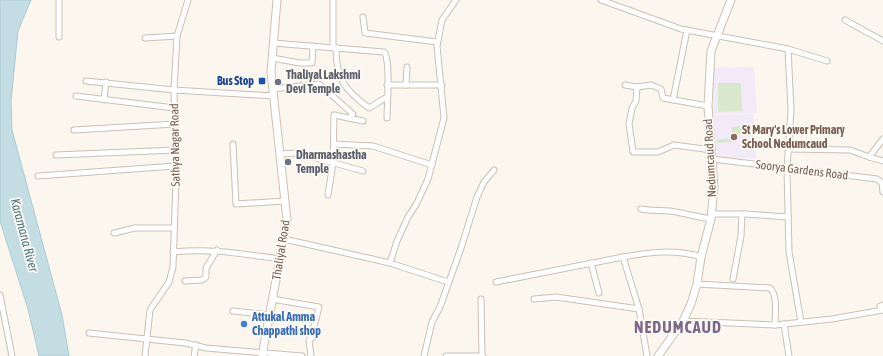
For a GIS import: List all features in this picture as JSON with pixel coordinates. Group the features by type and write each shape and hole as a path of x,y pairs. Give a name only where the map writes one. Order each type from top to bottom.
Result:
{"main road":[{"name":"Thaliyal Road","path":"262,354 287,220 271,72 277,0"},
{"name":"Nedumcaud Road","path":"658,356 683,321 697,284 701,257 711,217 714,187 708,106 711,51 731,0"}],"street":[{"path":"59,0 60,37"},
{"path":"86,81 174,90 177,36 188,0"},
{"path":"333,0 334,48 336,64 348,92 369,108 387,96"},
{"path":"390,263 397,241 408,217 418,203 432,165 444,118 437,42 442,20 456,0"},
{"path":"601,0 687,30 788,49 827,60"},
{"path":"363,17 365,33 437,42"},
{"path":"845,20 883,41"},
{"path":"673,100 687,30"},
{"path":"145,38 177,36"},
{"path":"274,43 384,52 386,55 387,118"},
{"path":"272,58 300,63 312,63 313,46"},
{"path":"788,49 791,110 790,149 787,168 789,252 801,322"},
{"path":"406,85 407,67"},
{"path":"104,100 106,82"},
{"path":"273,89 318,84 353,114 348,118"},
{"path":"387,85 442,85"},
{"path":"625,85 637,87 657,86 661,89 663,98 708,106"},
{"path":"637,87 636,101 632,108 629,124 633,152 658,152 674,145 712,150"},
{"name":"Sathya Nagar Road","path":"145,356 150,310 169,282 173,267 173,228 176,180 174,90 274,96"},
{"path":"76,96 174,108"},
{"path":"328,195 333,163 334,115 363,121"},
{"path":"74,130 175,124"},
{"path":"869,157 883,139"},
{"path":"233,144 236,204 285,201"},
{"path":"334,144 373,146 432,165"},
{"path":"790,149 850,150 883,161"},
{"path":"56,155 175,150"},
{"path":"280,154 298,153 363,171"},
{"name":"Soorya Gardens Road","path":"712,159 877,179 882,183 883,192"},
{"path":"38,176 175,166"},
{"path":"424,356 432,322 440,307 477,197 484,182 494,170"},
{"path":"641,209 650,211 670,211 687,216 711,217 742,214 788,217"},
{"path":"733,279 741,236 742,214"},
{"path":"114,233 135,228 173,228"},
{"path":"284,239 390,263 448,282"},
{"path":"173,252 196,249 217,250 280,259"},
{"path":"185,281 202,280 206,277 206,268 217,250"},
{"path":"496,282 623,257 663,252 701,257"},
{"path":"623,257 639,309 647,356"},
{"path":"591,263 599,293"},
{"path":"697,284 770,288 773,291 775,298 776,325"},
{"path":"0,295 3,327 12,356"},
{"path":"534,299 556,298 639,309"},
{"path":"272,299 319,307 313,337 309,340 311,356"},
{"path":"446,356 483,356 481,299"},
{"path":"683,321 776,325 832,319 882,308"},
{"path":"232,311 269,315"},
{"path":"784,324 789,356"},
{"path":"89,333 146,340 185,342 206,348 262,354 301,356"},
{"path":"194,356 196,345"}],"shaded area":[{"path":"754,67 757,113 713,114 712,68"},
{"name":"St Mary's Lower Primary School Nedumcaud","path":"753,114 756,159 717,158 711,115"}],"green space":[{"path":"718,83 741,83 742,111 718,112"},
{"path":"741,126 742,134 736,135 736,142 717,143 716,140 732,138 732,127"}],"water":[{"name":"Karamana River","path":"0,0 31,0 18,31 11,101 12,130 62,315 69,356 39,356 28,309 0,221"}],"place":[{"name":"Bus Stop","path":"262,81"},
{"name":"Thaliyal Lakshmi Devi Temple","path":"278,82"},
{"name":"St Mary's Lower Primary School Nedumcaud","path":"734,137"},
{"name":"Dharmashastha Temple","path":"288,162"},
{"name":"Attukal Amma Chappathi shop","path":"244,324"}],"district":[{"name":"NEDUMCAUD","path":"678,327"}]}
